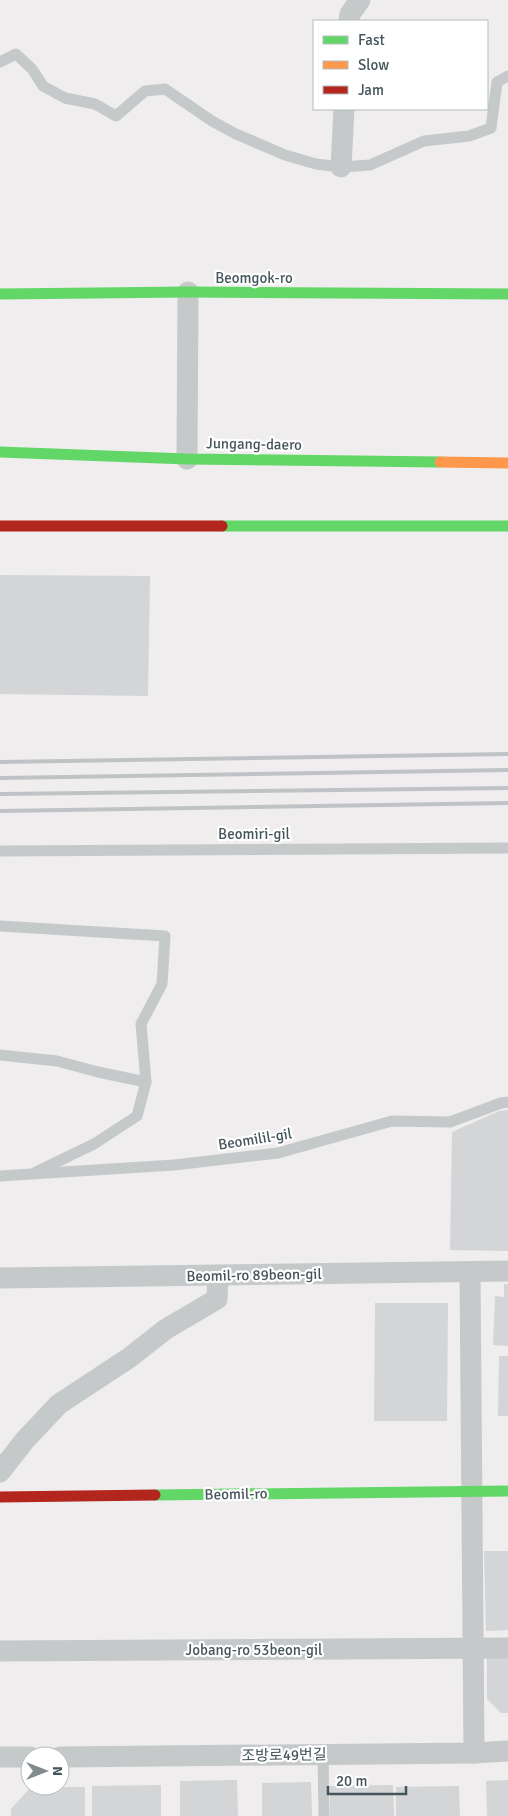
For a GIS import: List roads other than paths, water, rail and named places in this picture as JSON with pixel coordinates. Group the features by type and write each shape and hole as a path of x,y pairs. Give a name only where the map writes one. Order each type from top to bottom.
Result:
{"main road":[{"name":"Beomgok-ro","path":"0,294 188,292 508,294"},
{"name":"Jungang-daero","path":"0,452 187,459 508,463"},
{"path":"0,526 508,526"},
{"name":"Beomil-ro","path":"0,1496 508,1491"}],"street":[{"path":"349,20 350,14 360,0"},
{"path":"340,167 344,110"},
{"path":"187,459 188,292"},
{"name":"Beomil-ro 89beon-gil","path":"0,1278 508,1271"},
{"path":"470,1272 474,1753"},
{"path":"0,1472 24,1440 59,1404 129,1358 166,1330 217,1299 218,1276"},
{"name":"Jobang-ro 53beon-gil","path":"0,1651 508,1648"},
{"name":"조방로49번길","path":"70,1757 474,1753 508,1751"},
{"path":"0,1758 20,1757"}],"lane":[{"path":"0,62 16,54 32,69 43,86 65,98 95,104 116,116 145,92 166,89 212,121 236,134 285,155 316,164 340,167 370,166 424,141 469,136 491,128 497,82 508,76"},
{"name":"Beomiri-gil","path":"0,850 508,848"},
{"path":"0,926 165,936 162,984 141,1024 146,1082 137,1116 94,1144 30,1174"},
{"path":"0,1056 57,1061 146,1082"},
{"name":"Beomilil-gil","path":"0,1176 174,1165 278,1153 392,1121 450,1122 508,1102"},
{"path":"323,1754 324,1816"}],"railway":[{"path":"0,762 508,754"},
{"path":"0,778 508,770"},
{"path":"0,794 508,788"},
{"path":"0,811 508,803"}]}
